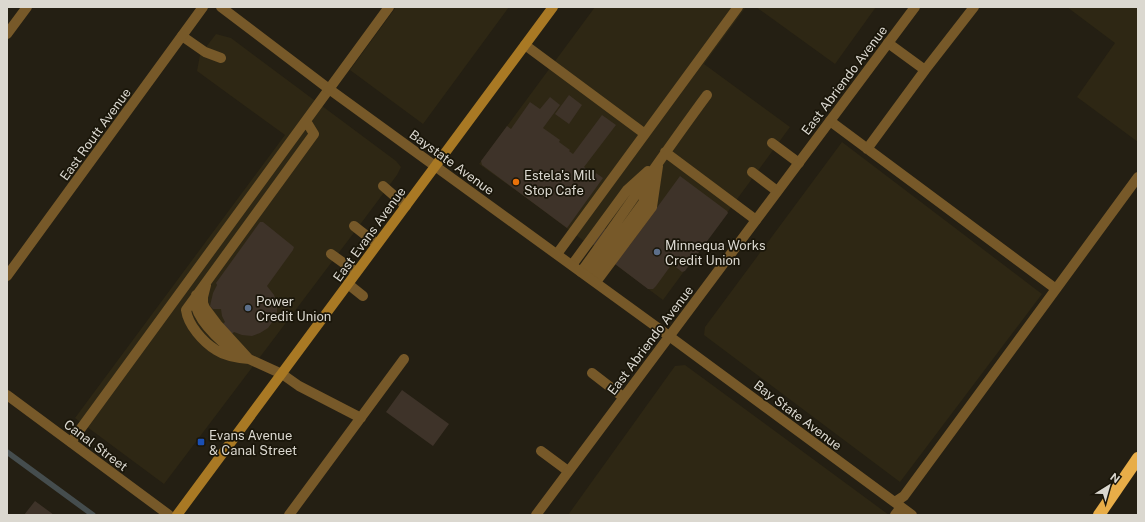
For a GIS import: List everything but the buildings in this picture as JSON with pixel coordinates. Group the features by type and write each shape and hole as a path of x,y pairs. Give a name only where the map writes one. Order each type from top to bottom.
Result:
{"highway":[{"path":"1099,515 1138,458"}],"street":[{"path":"7,34 27,7"},
{"name":"East Routt Avenue","path":"7,276 203,7"},
{"name":"Baystate Avenue","path":"221,7 329,89 669,336"},
{"path":"71,442 389,7"},
{"name":"East Evans Avenue","path":"177,515 553,7"},
{"path":"557,254 738,7"},
{"name":"East Abriendo Avenue","path":"536,515 915,7"},
{"path":"867,148 974,7"},
{"path":"182,36 205,52 221,58"},
{"path":"888,43 925,70"},
{"path":"524,45 645,134"},
{"path":"589,277 635,198 658,162 708,95"},
{"path":"306,121 314,134 196,295 186,310 187,316 193,327 207,343 216,350 231,356 249,359 282,374 299,386 361,418"},
{"path":"830,121 1056,289"},
{"path":"772,143 798,163"},
{"path":"665,152 756,220"},
{"path":"572,265 627,190 658,162"},
{"path":"589,277 652,207 658,162"},
{"path":"752,172 777,191"},
{"path":"895,515 898,504 1138,178"},
{"path":"383,186 406,206"},
{"path":"354,226 377,244"},
{"path":"332,254 356,272"},
{"path":"209,277 203,297 205,308 217,324 249,359"},
{"path":"348,284 363,296"},
{"name":"Bay State Avenue","path":"669,336 912,515"},
{"path":"289,515 404,360"},
{"path":"592,373 623,397"},
{"name":"Canal Street","path":"7,395 169,515"},
{"path":"541,451 568,471"}],"shaded area":[{"path":"396,7 509,7 423,124 350,70"},
{"path":"595,7 746,7 704,64 790,127 663,300 479,164"},
{"path":"756,7 876,7 835,64"},
{"path":"1067,7 1138,7 1138,142 1077,97 1115,43"},
{"path":"216,34 231,38 396,161 401,167 397,175 362,222 164,484 75,418 285,135 197,71 200,55"},
{"path":"842,142 1042,294 900,482 704,335 705,327"},
{"path":"685,365 889,515 568,515 675,366"}],"waterway":[{"path":"7,452 93,515"}],"place":[{"name":"Estela's Mill Stop Cafe","path":"516,182"},
{"name":"Minnequa Works Credit Union","path":"657,252"},
{"name":"Power Credit Union","path":"248,308"},
{"name":"Evans Avenue & Canal Street","path":"201,442"}]}
